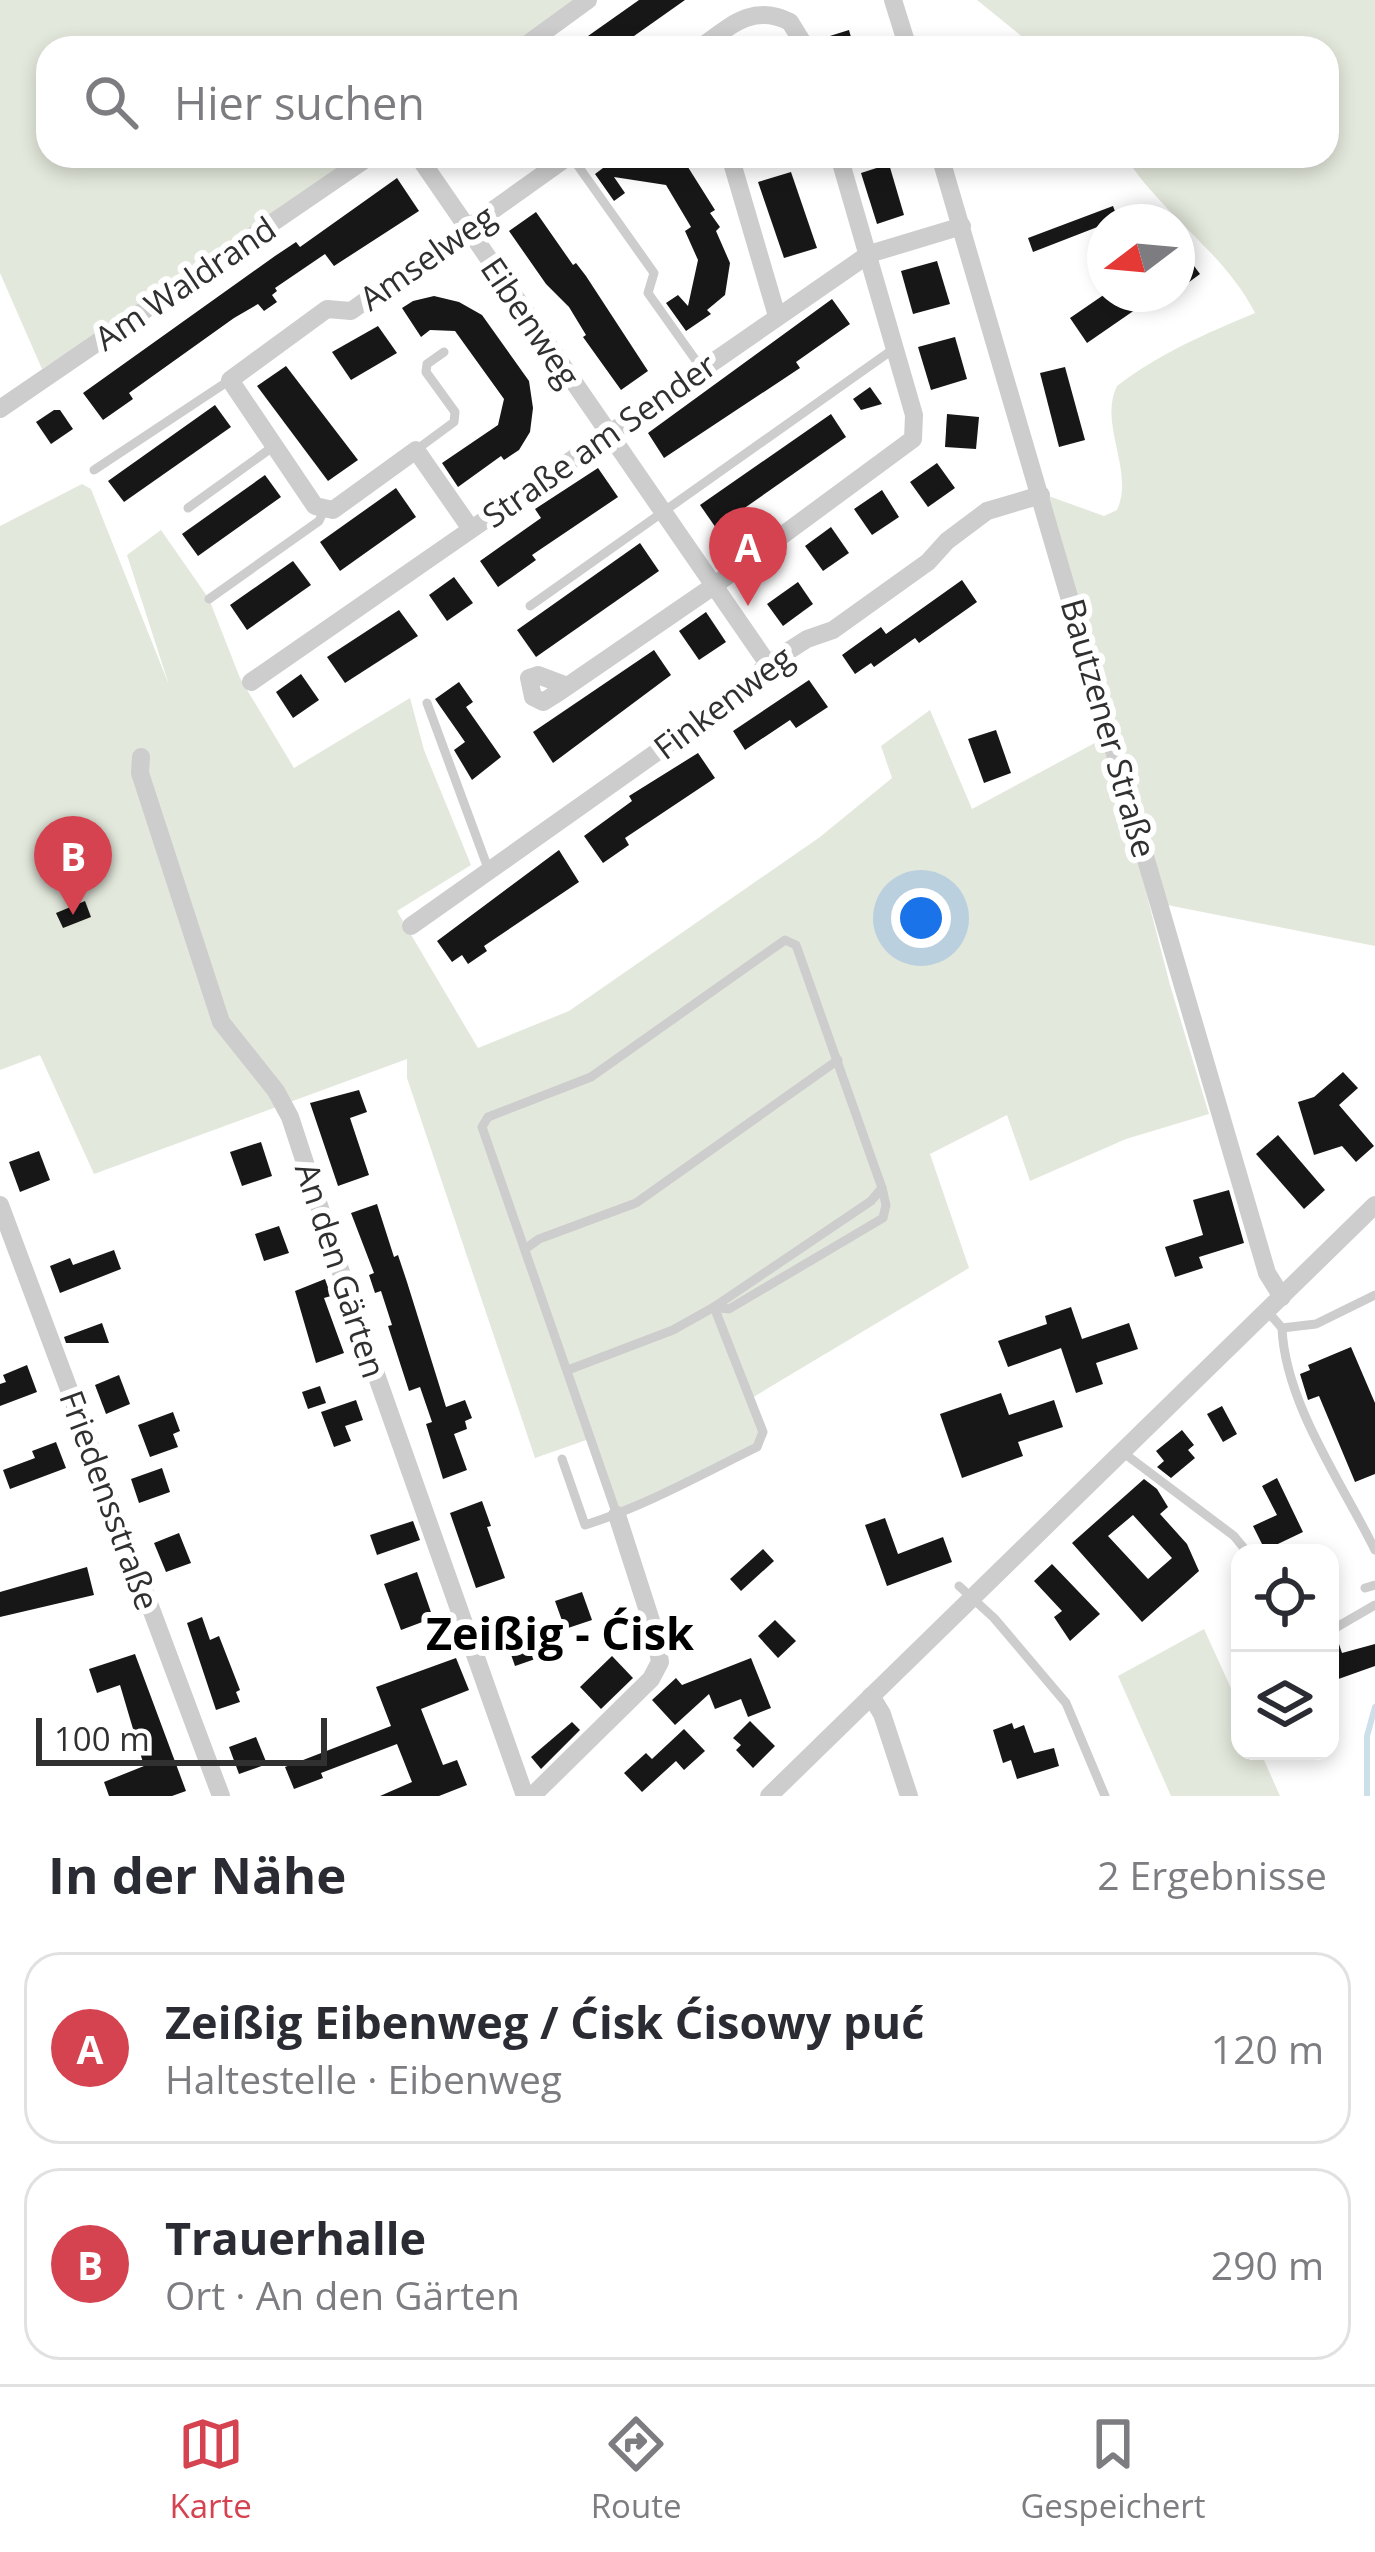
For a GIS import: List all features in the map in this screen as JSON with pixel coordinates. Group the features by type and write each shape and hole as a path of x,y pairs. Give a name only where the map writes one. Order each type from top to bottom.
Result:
{"street":[{"path":"538,36 588,0"},
{"path":"893,0 904,36"},
{"path":"716,36 744,16 760,12 790,22 799,36"},
{"name":"Am Waldrand","path":"0,409 352,168"},
{"name":"Eibenweg","path":"426,168 768,664"},
{"name":"Amselweg","path":"230,380 327,309 351,311 553,168"},
{"path":"733,168 777,316"},
{"path":"567,686 913,440 914,415 843,168"},
{"name":"Bautzener Straße","path":"944,168 1267,1273 1282,1297"},
{"name":"Straße am Sender","path":"251,682 869,254 962,226"},
{"path":"230,380 315,506 333,510 416,450 471,529"},
{"name":"Finkenweg","path":"411,926 729,701 768,664 807,639 833,630 928,562 987,511 1041,495"},
{"name":"An den Gärten","path":"141,757 140,773 221,1022 276,1091 290,1117 362,1335 529,1796 651,1679 660,1663 617,1515"},
{"name":"Friedensstraße","path":"0,1205 221,1796"},
{"path":"769,1796 871,1696 966,1591 1121,1451 1375,1205"},
{"path":"871,1696 882,1714 909,1796"}],"lane":[{"path":"579,168 654,273 648,292 702,369"},
{"path":"530,606 896,349"},
{"path":"416,450 454,422 455,412 426,372 427,364 444,352"},
{"path":"94,470 230,380"},
{"path":"188,508 274,446"},
{"path":"209,599 319,521 324,510"},
{"path":"427,703 489,871"},
{"path":"617,1515 482,1127 488,1117 591,1077 785,940 796,945 886,1205 883,1218 729,1310 714,1307"},
{"path":"525,1249 538,1239 635,1203 838,1060"},
{"path":"568,1370 673,1330 714,1307 871,1201 882,1188"},
{"path":"1282,1328 1316,1324 1375,1295"},
{"path":"562,1459 585,1525 617,1515 757,1447 763,1432 714,1307"},
{"path":"1267,1312 1282,1328 1283,1357 1296,1395 1375,1550"},
{"path":"1121,1451 1241,1544"},
{"path":"1358,1516 1375,1509"},
{"path":"966,1591 1066,1703 1105,1796"},
{"path":"1339,1626 1375,1605"}],"shaded area":[{"path":"0,0 588,0 538,36 36,36 36,168 351,168 42,369 0,273"},
{"path":"977,0 1375,0 1375,946 1167,905 1043,494 1104,516 1117,510 1122,480 1112,401 1117,386 1166,354 1255,313 1227,271 1195,238 1195,204 1163,204 1134,168 1339,168 1339,36 1021,36"},
{"path":"82,484 91,489 169,685 127,555 161,530 209,599 240,678 294,768 410,698 424,750 471,865 397,911 478,1048 569,1011 820,837 892,778 881,746 930,710 972,809 1106,737 1170,985 1209,1114 1126,1139 1030,1181 1007,1115 930,1154 969,1268 750,1399 763,1432 757,1447 617,1515 592,1438 535,1458 407,1078 407,1059 94,1174 40,1055 0,1070 0,526"},
{"path":"1204,1629 1231,1688 1231,1760 1264,1760 1280,1796 1171,1796 1118,1676"}],"building":[{"path":"639,0 685,0 634,36 588,36"},
{"path":"603,168 689,168 715,210 710,213 720,227 716,231 730,263 725,295 707,310 711,314 686,331 666,303 678,295 688,306 698,260 685,231 691,227 666,185 614,177 625,193 614,201 595,174"},
{"path":"890,168 904,215 877,224 861,173"},
{"path":"791,172 817,248 784,258 758,182"},
{"path":"397,178 419,211 334,266 325,254 275,288 272,295 277,302 264,311 258,304 234,318 129,393 133,399 103,420 83,393 275,256 296,242 300,247"},
{"path":"536,212 586,276 648,371 621,390 583,337 569,307 546,284 509,231"},
{"path":"1087,216 1087,231 1033,252 1028,238"},
{"path":"937,261 950,304 913,314 901,271"},
{"path":"434,296 459,302 482,315 529,381 533,408 530,432 519,450 504,460 501,456 458,487 442,463 498,425 504,399 455,331 430,330 421,337 402,308"},
{"path":"832,299 850,324 796,362 800,368 664,458 648,433"},
{"path":"1087,306 1087,312 1132,312 1087,343 1070,318"},
{"path":"378,326 397,353 351,380 332,352"},
{"path":"955,337 967,379 931,390 918,347"},
{"path":"286,366 358,460 328,481 257,386"},
{"path":"1065,367 1085,440 1059,447 1040,373"},
{"path":"870,387 882,404 861,410 853,399"},
{"path":"215,405 231,427 124,502 108,481"},
{"path":"60,410 73,429 51,444 36,422"},
{"path":"831,414 846,437 716,528 700,505"},
{"path":"947,414 979,417 976,449 945,447"},
{"path":"937,463 955,488 928,507 910,482"},
{"path":"598,468 618,497 532,555 536,560 498,587 480,561 541,518 535,509"},
{"path":"265,475 281,497 198,556 182,534"},
{"path":"396,488 416,517 340,571 320,542"},
{"path":"882,490 899,517 872,535 854,509"},
{"path":"831,527 849,553 823,571 805,546"},
{"path":"640,543 659,571 536,657 517,630"},
{"path":"293,561 311,585 247,630 230,605"},
{"path":"454,577 473,603 447,621 429,595"},
{"path":"962,580 977,602 919,643 915,638 874,667 871,663 855,674 842,655 881,627 886,634"},
{"path":"798,582 813,604 783,626 767,604"},
{"path":"399,610 418,636 345,683 327,657"},
{"path":"706,612 726,642 699,660 679,631"},
{"path":"654,650 671,675 553,763 533,732"},
{"path":"301,674 319,700 293,718 276,692"},
{"path":"809,680 828,707 796,728 790,720 745,750 733,731"},
{"path":"459,682 473,702 466,707 501,757 472,780 454,750 465,742 435,699"},
{"path":"996,730 1011,773 984,783 968,739"},
{"path":"698,753 715,778 625,838 629,845 603,863 584,836 632,801 629,796"},
{"path":"559,850 579,882 484,946 487,951 468,964 462,955 452,962 437,941"},
{"path":"85,901 91,917 63,928 56,913"},
{"path":"1343,1072 1358,1088 1339,1105 1374,1146 1356,1162 1342,1146 1314,1155 1298,1102 1314,1097"},
{"path":"359,1090 367,1112 350,1118 369,1175 338,1186 310,1103"},
{"path":"1278,1135 1325,1190 1304,1209 1256,1154"},
{"path":"261,1142 272,1176 242,1186 230,1152"},
{"path":"39,1151 50,1180 20,1192 9,1162"},
{"path":"1229,1190 1244,1243 1199,1257 1203,1268 1175,1277 1165,1247 1203,1235 1193,1200"},
{"path":"377,1204 446,1407 465,1400 472,1418 465,1421 467,1429 454,1434 467,1470 443,1479 420,1387 409,1391 381,1291 375,1293 369,1275 374,1273 351,1213"},
{"path":"279,1226 289,1253 264,1261 255,1234"},
{"path":"114,1250 121,1269 60,1293 50,1266 70,1258 73,1265"},
{"path":"325,1279 331,1296 324,1298 344,1353 316,1363 295,1291"},
{"path":"1071,1307 1082,1339 1129,1323 1138,1349 1096,1363 1103,1384 1076,1393 1061,1348 1008,1367 998,1341 1047,1324 1045,1316"},
{"path":"102,1323 109,1343 66,1343 64,1337"},
{"path":"1351,1347 1375,1403 1375,1474 1355,1482 1319,1396 1308,1400 1300,1374 1310,1370 1308,1365"},
{"path":"27,1365 37,1392 0,1406 0,1384 6,1382 3,1375"},
{"path":"119,1375 130,1404 106,1414 95,1385"},
{"path":"320,1386 326,1403 308,1409 302,1392"},
{"path":"1001,1393 1009,1415 1054,1400 1063,1427 1018,1442 1023,1456 962,1478 940,1414"},
{"path":"356,1400 363,1420 345,1426 351,1441 334,1447 321,1412"},
{"path":"1222,1406 1237,1434 1223,1442 1207,1414"},
{"path":"173,1412 180,1431 173,1434 178,1447 150,1457 138,1425"},
{"path":"1182,1430 1194,1445 1188,1450 1195,1458 1171,1478 1157,1467 1164,1461 1156,1451"},
{"path":"56,1442 66,1468 10,1489 3,1470 35,1458 32,1451"},
{"path":"162,1468 170,1492 139,1503 131,1479"},
{"path":"1277,1478 1303,1532 1278,1544 1262,1544 1253,1526 1277,1515 1262,1486"},
{"path":"1144,1479 1168,1507 1160,1514 1187,1544 1199,1571 1142,1622 1072,1543","holes":["1133,1515 1172,1558 1148,1579 1108,1536"]},
{"path":"482,1501 505,1578 476,1588 450,1513"},
{"path":"885,1518 898,1554 943,1537 952,1562 887,1586 865,1525"},
{"path":"413,1521 420,1540 377,1555 370,1535"},
{"path":"179,1533 191,1563 166,1572 154,1543"},
{"path":"763,1549 774,1561 741,1591 730,1579"},
{"path":"1052,1564 1100,1614 1070,1641 1054,1617 1062,1611 1034,1581"},
{"path":"87,1567 94,1595 0,1617 0,1592"},
{"path":"417,1572 433,1618 401,1630 384,1584"},
{"path":"582,1592 592,1620 565,1629 555,1601"},
{"path":"202,1617 210,1640 219,1636 240,1690 236,1692 240,1702 216,1710 187,1623"},
{"path":"775,1620 796,1641 778,1658 758,1636"},
{"path":"538,1632 547,1655 515,1666 507,1643"},
{"path":"1339,1644 1342,1653 1375,1644 1375,1666 1339,1679"},
{"path":"135,1654 186,1791 172,1796 109,1796 104,1782 144,1766 120,1685 97,1693 89,1669"},
{"path":"612,1656 633,1678 601,1709 580,1687"},
{"path":"456,1658 469,1690 421,1709 443,1765 457,1760 467,1785 439,1796 380,1796 412,1782 397,1744 321,1773 323,1778 294,1789 285,1767 391,1726 376,1687"},
{"path":"751,1658 771,1708 748,1717 741,1699 715,1709 709,1694 675,1725 652,1700 676,1678 682,1685"},
{"path":"750,1721 775,1746 753,1768 736,1750 741,1745 733,1738"},
{"path":"572,1722 580,1730 541,1769 531,1757"},
{"path":"1012,1723 1014,1729 1024,1725 1034,1753 1054,1748 1059,1766 1017,1779 1011,1760 1003,1763 993,1730"},
{"path":"684,1729 705,1751 684,1770 676,1761 642,1792 624,1773 646,1753 652,1759"},
{"path":"256,1737 267,1764 239,1774 229,1747"}],"waterway":[{"path":"1367,1796 1367,1736 1375,1707"}],"place":[{"name":"Zeißig Eibenweg / Ćisk Ćisowy puć","path":"748,606"},
{"name":"Trauerhalle","path":"73,915"}],"district":[{"name":"Zeißig - Ćisk","path":"560,1632"}]}
